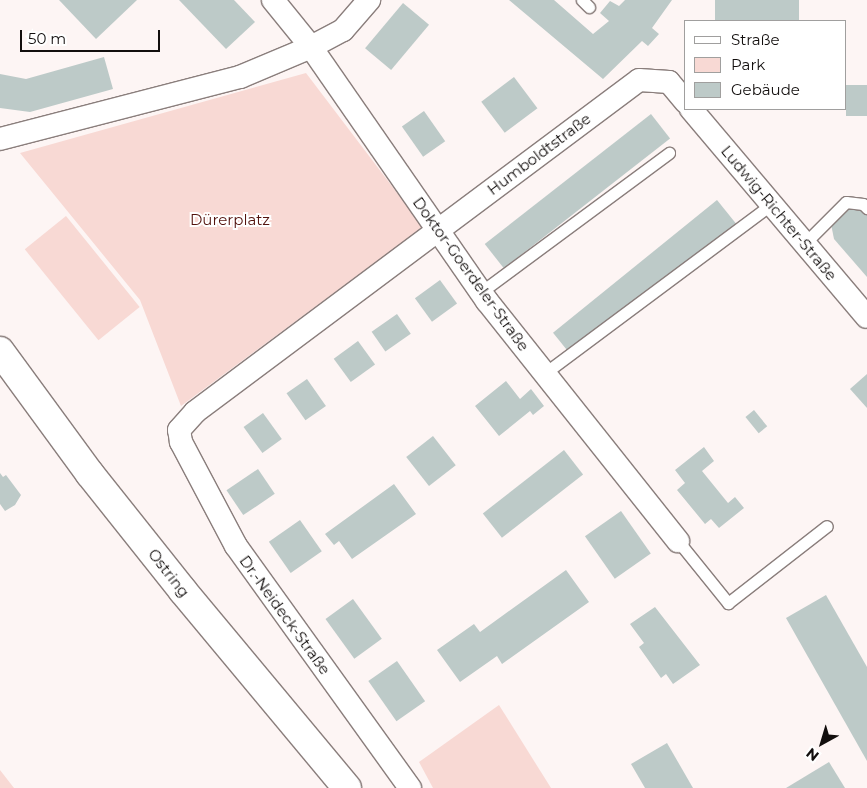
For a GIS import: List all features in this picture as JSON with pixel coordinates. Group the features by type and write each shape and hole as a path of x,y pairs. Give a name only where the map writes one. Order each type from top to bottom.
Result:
{"main road":[{"name":"Ostring","path":"0,351 90,474 183,591 347,788"}],"street":[{"name":"Doktor-Goerdeler-Straße","path":"273,0 311,47 481,292 678,541"},
{"path":"0,138 240,77 311,47 343,30 369,0"},
{"name":"Humboldtstraße","path":"439,229 639,80 669,82 684,100"},
{"name":"Ludwig-Richter-Straße","path":"692,110 867,317"},
{"name":"Dr.-Neideck-Straße","path":"410,788 236,546 181,442 179,430 195,412 439,229"}],"lane":[{"path":"481,292 668,153"},
{"path":"805,243 846,202 864,204 867,208"},
{"path":"545,373 772,204"},
{"path":"678,541 728,603 827,526"}],"green space":[{"name":"Dürerplatz","path":"306,73 423,227 181,406 140,300 20,153"},
{"path":"66,216 140,307 98,340 25,249"},
{"path":"499,705 551,788 433,788 419,762"},
{"path":"0,770 14,788 0,788"}],"building":[{"path":"59,0 137,0 96,39"},
{"path":"179,0 234,0 255,22 226,49"},
{"path":"509,0 554,0 593,34 609,21 600,13 610,1 619,6 625,0 672,0 652,28 659,34 648,46 642,41 603,79"},
{"path":"715,0 799,0 799,20 715,20"},
{"path":"403,3 429,25 391,70 365,48"},
{"path":"104,57 113,89 30,112 0,108 0,74 26,79"},
{"path":"514,77 537,108 505,133 481,102"},
{"path":"847,85 867,85 867,116 846,116"},
{"path":"424,111 445,141 423,157 402,126"},
{"path":"651,114 670,138 504,268 485,244"},
{"path":"717,200 738,226 574,358 553,333"},
{"path":"848,207 867,210 867,277 834,239 831,224"},
{"path":"440,280 457,303 432,322 415,298"},
{"path":"397,314 411,334 385,351 372,332"},
{"path":"358,341 375,364 351,382 334,359"},
{"path":"867,374 867,408 850,389"},
{"path":"307,379 326,406 305,420 287,393"},
{"path":"506,381 520,399 531,389 544,406 533,415 530,411 499,436 475,406"},
{"path":"754,410 767,426 759,433 745,417"},
{"path":"263,413 282,439 262,453 244,427"},
{"path":"433,436 456,465 429,486 406,457"},
{"path":"704,447 714,461 702,471 728,503 735,497 744,508 719,528 711,519 705,524 677,490 685,483 675,470"},
{"path":"564,450 583,474 502,538 483,513"},
{"path":"258,469 275,494 243,515 226,490"},
{"path":"0,473 3,477 6,475 21,495 15,505 5,511 0,504"},
{"path":"394,484 416,514 352,559 339,541 334,545 325,534"},
{"path":"621,511 651,554 615,579 585,536"},
{"path":"300,520 322,551 291,573 269,542"},
{"path":"566,570 589,602 502,664 497,656 460,682 437,650 474,624 480,632"},
{"path":"826,595 867,667 867,761 786,618"},
{"path":"353,599 382,639 354,659 325,619"},
{"path":"655,607 700,665 673,684 666,674 661,678 639,647 644,643 630,624"},
{"path":"397,661 425,701 396,721 368,681"},
{"path":"667,743 693,788 645,788 631,764"},
{"path":"829,762 845,788 786,788"}]}
